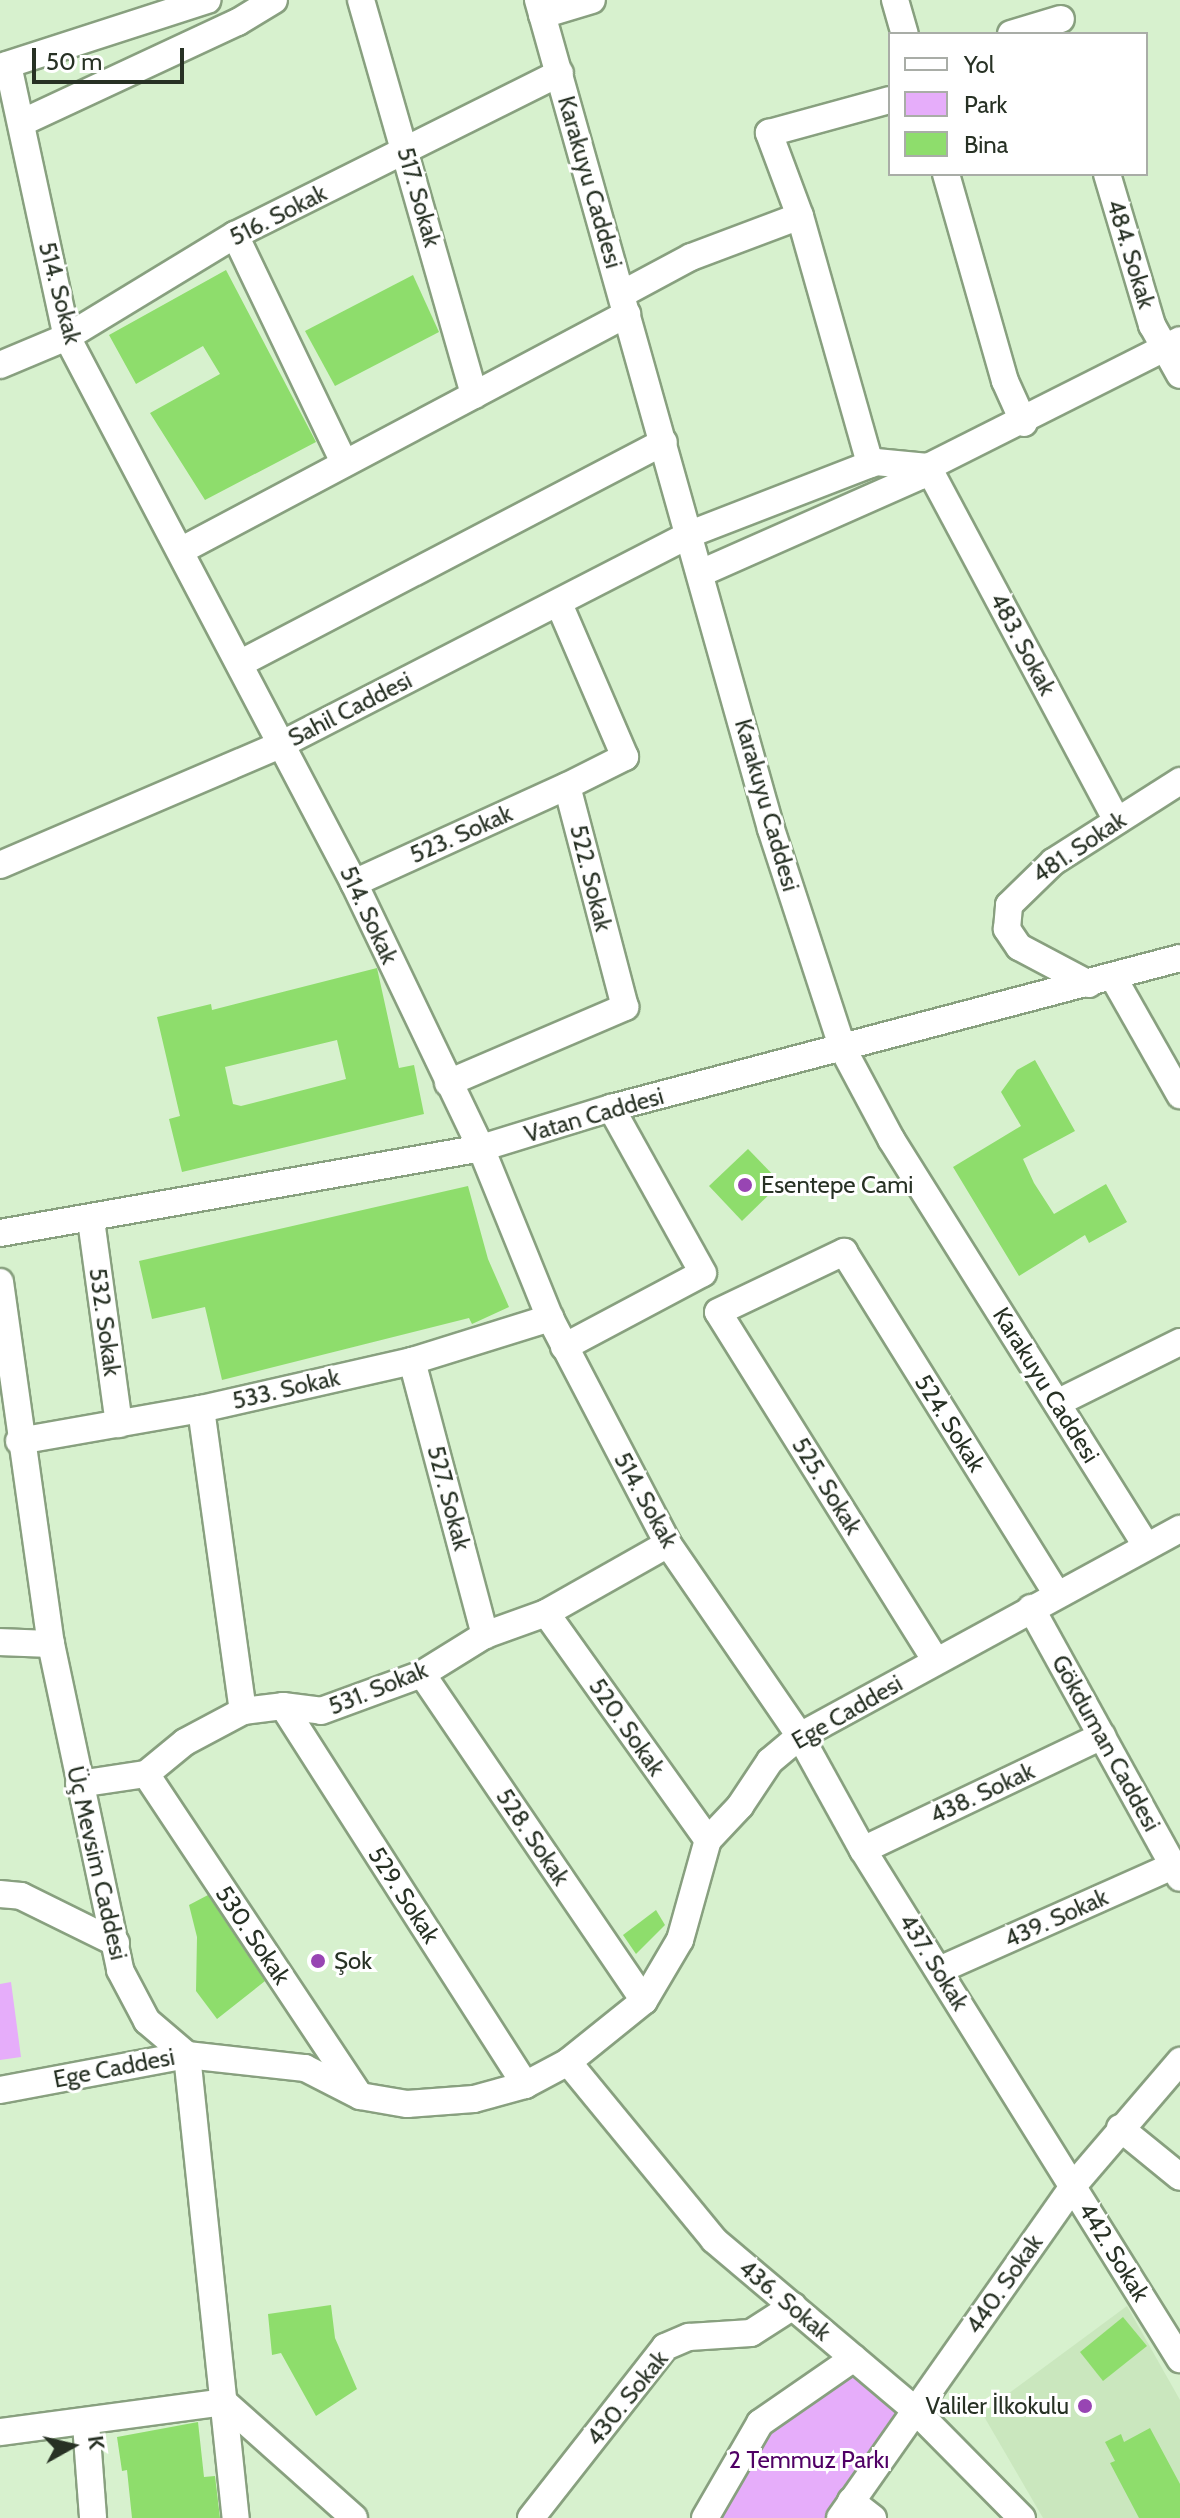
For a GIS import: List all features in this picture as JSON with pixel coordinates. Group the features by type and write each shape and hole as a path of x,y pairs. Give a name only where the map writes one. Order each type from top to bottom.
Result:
{"street":[{"path":"4,66 207,0"},
{"path":"21,123 238,22 274,0"},
{"name":"517. Sokak","path":"361,0 474,395"},
{"path":"540,7 592,0"},
{"path":"895,0 904,32"},
{"name":"Karakuyu Caddesi","path":"540,7 771,829 843,1049 891,1139 1146,1546"},
{"path":"1017,32 1061,18"},
{"name":"514. Sokak","path":"4,66 21,123 67,337 284,743 354,883 481,1148 564,1347 668,1544 800,1736"},
{"name":"516. Sokak","path":"0,365 67,337 235,235 560,73"},
{"path":"870,464 800,216 769,133 888,101"},
{"path":"947,176 1005,381 1024,423"},
{"name":"484. Sokak","path":"1108,176 1152,325 1174,343 1180,375"},
{"path":"182,550 474,395 625,304 691,257 800,216"},
{"path":"235,235 344,463"},
{"path":"701,573 920,476 927,467 1024,423 1174,343"},
{"path":"241,663 664,442"},
{"name":"Sahil Caddesi","path":"0,865 284,743 690,534 870,464 914,461 927,467"},
{"name":"483. Sokak","path":"927,467 1117,821"},
{"path":"559,604 625,757 567,786"},
{"name":"481. Sokak","path":"1101,980 1019,947 1007,929 1009,905 1053,862 1180,781"},
{"name":"523. Sokak","path":"354,883 567,786"},
{"name":"522. Sokak","path":"448,1083 625,1007 567,786"},
{"name":"Vatan Caddesi","path":"0,1233 91,1220 481,1148 611,1108 1180,958"},
{"path":"1101,980 1180,1095"},
{"path":"564,1347 703,1273 611,1108"},
{"name":"532. Sokak","path":"91,1220 119,1424"},
{"name":"525. Sokak","path":"844,1252 718,1312 936,1661"},
{"name":"524. Sokak","path":"844,1252 1056,1593"},
{"name":"Üç Mevsim Caddesi","path":"0,1282 12,1427 51,1644 120,1970 147,2021 187,2055"},
{"name":"533. Sokak","path":"12,1427 119,1424 201,1409 412,1361 550,1318"},
{"path":"1057,1403 1180,1342"},
{"name":"527. Sokak","path":"412,1361 485,1635"},
{"path":"201,1409 243,1711"},
{"name":"Ege Caddesi","path":"0,2090 187,2055 305,2068 360,2096 407,2104 474,2099 525,2085 568,2062 644,2001 680,1940 708,1840 740,1806 770,1761 800,1736 1056,1593 1180,1529"},
{"name":"531. Sokak","path":"146,1774 185,1742 243,1711 283,1706 321,1711 422,1674 485,1635 546,1613 668,1544"},
{"name":"Gökduman Caddesi","path":"1031,1608 1176,1872"},
{"name":"520. Sokak","path":"546,1613 708,1840"},
{"path":"0,1642 51,1644"},
{"name":"528. Sokak","path":"422,1674 644,2001"},
{"name":"529. Sokak","path":"283,1706 525,2085"},
{"name":"437. Sokak","path":"800,1736 863,1850 1073,2186"},
{"name":"438. Sokak","path":"863,1850 1102,1736"},
{"path":"79,1784 146,1774"},
{"name":"530. Sokak","path":"146,1774 360,2096"},
{"name":"439. Sokak","path":"939,1970 1176,1872"},
{"path":"0,1894 21,1896 116,1943"},
{"path":"187,2055 236,2518"},
{"name":"440. Sokak","path":"846,2510 1073,2186 1180,2061"},
{"name":"436. Sokak","path":"568,2062 714,2240 915,2410 1022,2518"},
{"path":"1120,2128 1180,2177"},
{"name":"442. Sokak","path":"1073,2186 1180,2359"},
{"name":"430. Sokak","path":"531,2518 665,2347 689,2337 751,2333 793,2306"},
{"path":"705,2518 760,2423 854,2358"},
{"path":"0,2432 86,2424 224,2402"},
{"path":"224,2402 354,2518"},
{"path":"86,2424 93,2518"},
{"path":"846,2510 873,2518"}],"shaded area":[{"name":"Valiler İlkokulu","path":"1127,2306 1180,2400 1180,2518 1043,2518 982,2413"}],"green space":[{"path":"11,1982 21,2057 0,2060 0,1984"},
{"name":"2 Temmuz Parkı","path":"854,2358 915,2410 840,2518 705,2518 760,2423"}],"building":[{"path":"226,270 316,442 205,500 150,413 220,374 203,346 136,384 109,335"},
{"path":"413,275 439,332 335,386 305,331"},
{"path":"377,968 399,1068 414,1065 424,1114 182,1172 169,1119 180,1116 157,1017 211,1004 212,1010","holes":["337,1040 346,1079 241,1106 233,1104 225,1067"]},
{"path":"1035,1060 1075,1131 1023,1159 1034,1183 1054,1214 1106,1184 1127,1222 1089,1243 1085,1235 1019,1276 953,1167 1021,1126 1001,1092 1017,1070"},
{"name":"Esentepe Cami","path":"748,1149 781,1183 742,1221 709,1186"},
{"path":"468,1186 488,1259 509,1307 472,1324 469,1318 222,1380 205,1307 152,1319 139,1261"},
{"path":"208,1895 265,1981 217,2019 196,1991 197,1937 189,1905"},
{"path":"656,1910 665,1925 636,1954 623,1935"},
{"path":"331,2305 335,2338 357,2389 316,2416 281,2353 272,2355 268,2314"},
{"path":"1123,2317 1147,2346 1103,2381 1080,2352"},
{"path":"198,2422 204,2477 215,2476 220,2518 132,2518 127,2470 122,2471 117,2437"},
{"path":"1150,2428 1180,2484 1180,2518 1139,2518 1110,2463 1115,2461 1105,2442 1121,2434 1124,2442"}],"place":[{"name":"Esentepe Cami","path":"745,1185"},
{"name":"Şok","path":"318,1961"},
{"name":"Valiler İlkokulu","path":"1085,2406"}]}
